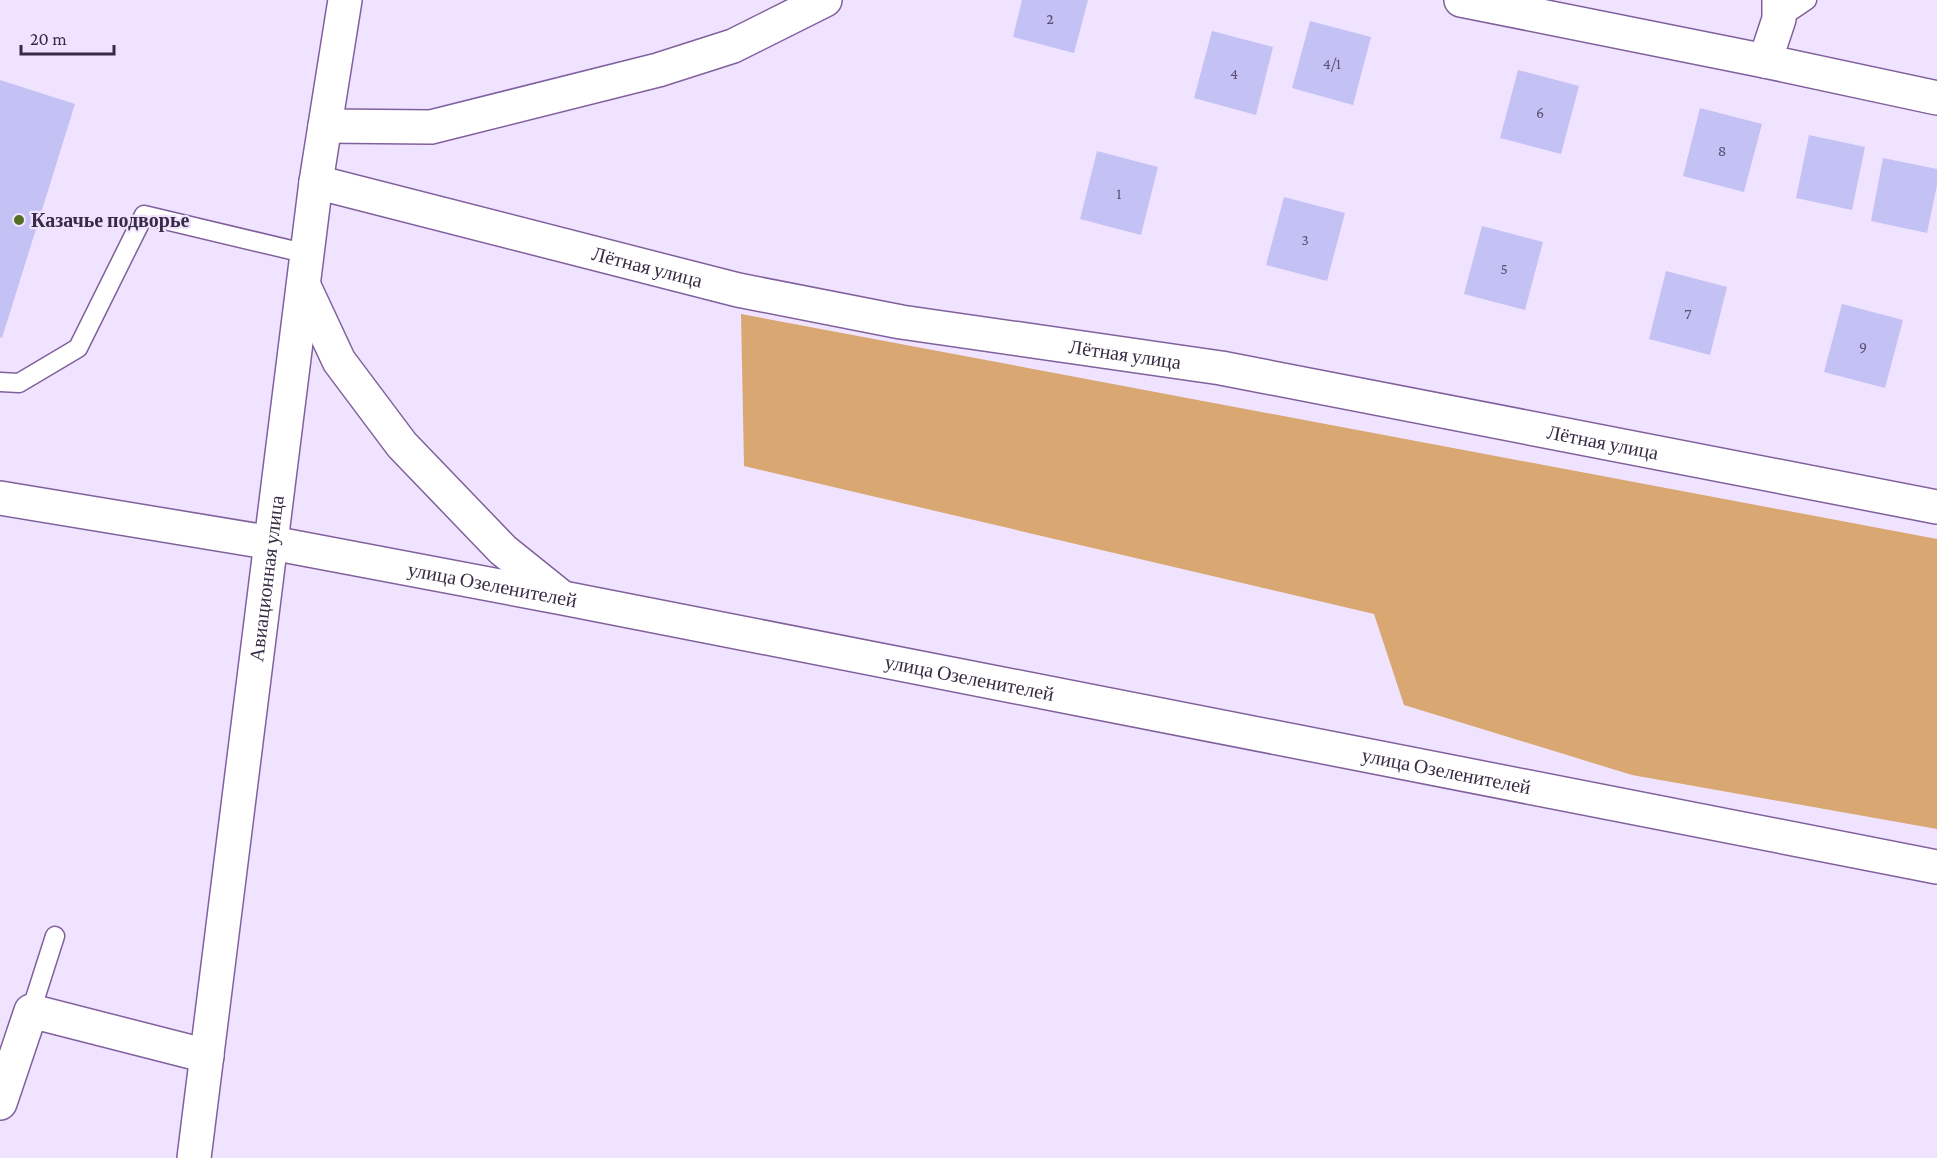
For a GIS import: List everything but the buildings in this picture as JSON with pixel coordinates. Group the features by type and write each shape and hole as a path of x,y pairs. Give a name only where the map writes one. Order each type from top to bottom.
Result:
{"street":[{"name":"Авиационная улица","path":"194,1158 316,182 345,0"},
{"path":"325,126 430,127 579,90 658,70 733,46 825,0"},
{"path":"1461,0 1937,98"},
{"path":"1766,61 1779,9"},
{"name":"Лётная улица","path":"316,182 738,290 901,322 1221,368 1937,507"},
{"path":"304,286 339,361 402,445 503,550 563,598"},
{"name":"улица Озеленителей","path":"0,498 272,543 563,598 1937,867"},
{"path":"0,1103 31,1011 207,1056"}],"lane":[{"path":"1779,9 1807,0"},
{"path":"0,382 19,382 78,348 144,215 308,254"},
{"path":"31,1011 55,936"}],"shaded area":[{"path":"741,314 1937,539 1937,829 1632,775 1404,705 1374,614 744,466"}],"place":[{"name":"Казачье подворье","path":"19,220"}]}
